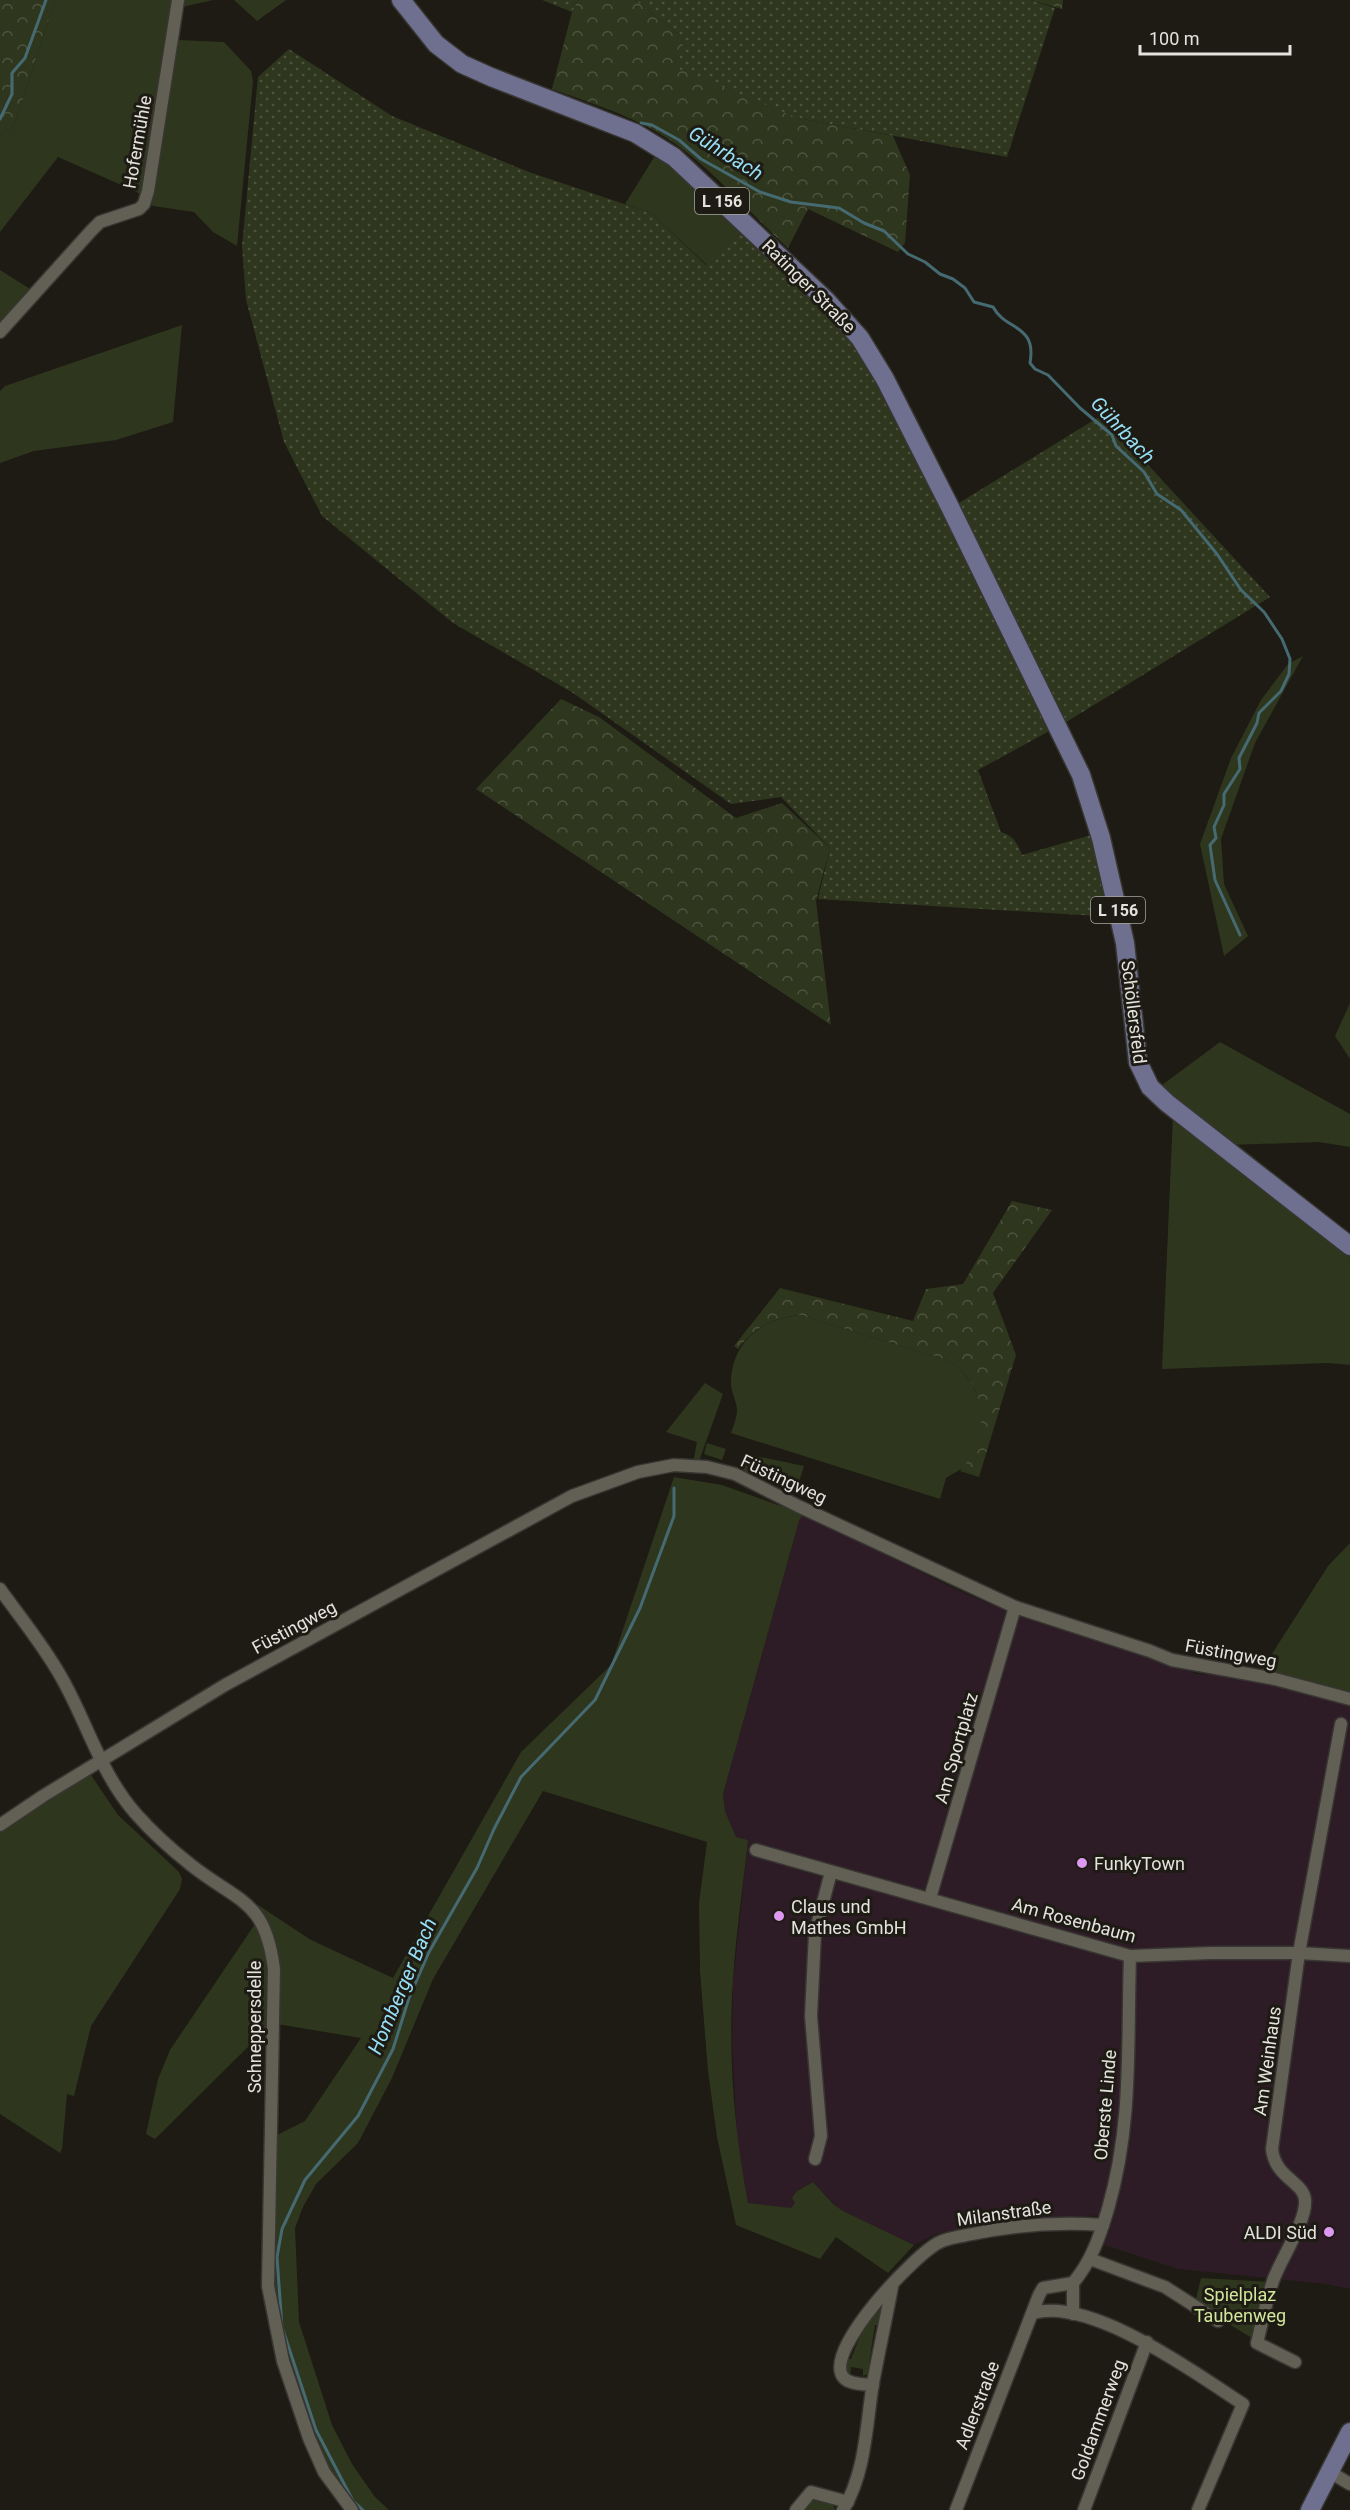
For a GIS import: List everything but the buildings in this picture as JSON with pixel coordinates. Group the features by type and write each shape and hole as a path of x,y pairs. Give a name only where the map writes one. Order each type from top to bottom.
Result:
{"main road":[{"name":"Ratinger Straße","path":"401,0 436,44 462,64 635,133 668,152 783,258 848,323 873,357 885,379 1059,726"},
{"name":"Schöllersfeld","path":"1059,726 1081,775 1104,849 1128,962 1137,1055 1147,1082 1167,1103 1350,1246"},
{"path":"1310,2510 1350,2432"}],"street":[{"name":"Hofermühle","path":"0,332 100,222 134,211 144,204 154,156 178,0"},
{"name":"Füstingweg","path":"0,1826 43,1796 225,1685 562,1502 653,1468 690,1466 735,1474 798,1506 1015,1607 1172,1660 1275,1678 1350,1699"},
{"name":"Schneppersdelle","path":"0,1589 60,1674 101,1762 136,1814 191,1865 240,1897 253,1909 262,1922 271,1944 274,1969 271,2200 267,2258 273,2318 283,2361 309,2438 324,2472 340,2497 352,2510"},
{"name":"Am Sportplatz","path":"930,1898 1015,1607"},
{"name":"Am Weinhaus","path":"1295,2362 1257,2343 1273,2280 1301,2220 1306,2203 1305,2196 1298,2187 1277,2169 1272,2149 1299,1953 1341,1724"},
{"name":"Am Rosenbaum","path":"756,1850 1130,1956 1299,1953 1350,1956"},
{"path":"815,2159 821,2136 812,2016 815,1932 831,1872"},
{"name":"Oberste Linde","path":"1074,2283 1090,2259 1104,2225 1120,2165 1127,2111 1130,1956"},
{"name":"Milanstraße","path":"873,2385 852,2382 843,2377 840,2371 842,2357 856,2327 922,2254 941,2241 1015,2227 1078,2223 1104,2225"},
{"path":"1090,2259 1165,2287 1218,2321"},
{"path":"1073,2314 1074,2283"},
{"name":"Adlerstraße","path":"956,2510 1043,2288 1074,2283"},
{"path":"796,2510 812,2492 846,2506 865,2444 873,2385 892,2286"},
{"path":"1033,2313 1053,2310 1073,2314 1147,2342 1243,2404 1198,2510"},
{"name":"Goldammerweg","path":"1084,2510 1147,2342"},
{"path":"1330,2472 1350,2484"}],"shaded area":[{"path":"803,1514 987,1603 1106,1641 1197,1674 1249,1676 1350,1705 1350,2289 1326,2284 1178,2269 1104,2245 1115,2214 1012,2222 936,2234 914,2245 843,2211 833,2204 813,2182 798,2190 793,2198 795,2203 792,2209 748,2203 738,2152 732,2046 733,1982 748,1840 736,1837 725,1811 723,1794 799,1521"}],"green space":[{"path":"0,0 55,0 14,126 0,135"},
{"path":"55,0 213,0 182,7 178,40 224,42 251,71 253,81 237,246 213,232 194,212 153,206 137,192 58,157 0,232 0,135 14,126"},
{"path":"234,0 286,0 257,21"},
{"path":"542,0 578,0 572,12"},
{"path":"578,0 635,0 682,37 798,118 893,136 910,175 905,243 898,252 808,209 788,248 718,179 673,142 630,118 552,89 572,12"},
{"path":"635,0 1031,0 1055,8 1007,157 798,118 679,69 682,37"},
{"path":"1031,0 1063,0 1062,9"},
{"path":"289,49 392,116 529,172 651,213 706,265 744,229 852,334 1055,728 978,770 1001,832 1014,840 1022,855 1091,835 1114,917 818,899 830,848 781,797 731,804 573,693 453,623 322,516 284,442 246,300 242,246 258,77"},
{"path":"658,151 744,229 707,265 651,213 625,204"},
{"path":"0,270 35,292 0,327"},
{"path":"182,325 173,422 116,440 34,451 0,463 0,391 5,386"},
{"path":"1102,415 1270,597 1063,724 954,506"},
{"path":"1303,656 1255,743 1221,839 1224,884 1248,936 1224,956 1200,844 1231,758 1261,700 1288,664"},
{"path":"561,699 599,717 736,818 782,803 830,848 816,901 831,1025 476,789"},
{"path":"1350,1003 1350,1059 1335,1036"},
{"path":"1220,1042 1350,1114 1350,1147 1319,1142 1229,1145 1158,1088"},
{"path":"1173,1115 1350,1257 1350,1365 1328,1363 1162,1369"},
{"path":"1012,1201 1052,1210 993,1293 1016,1355 979,1477 960,1471 970,1458 981,1428 978,1399 963,1372 950,1361 800,1315 773,1321 751,1335 738,1349 734,1346 780,1288 913,1321 926,1289 963,1284"},
{"path":"800,1315 950,1361 970,1381 981,1407 981,1435 977,1448 967,1464 946,1478 940,1499 731,1433 737,1411 731,1387 732,1369 736,1356 751,1335 761,1327 786,1317"},
{"path":"705,1383 723,1394 698,1464 693,1463 697,1442 666,1432"},
{"path":"707,1443 726,1449 722,1460 704,1454"},
{"path":"751,1455 804,1466 796,1491 737,1469 742,1459"},
{"path":"674,1477 722,1485 803,1514 799,1521 723,1794 725,1811 736,1837 748,1840 734,1962 731,2036 736,2120 748,2203 791,2208 795,2203 792,2198 797,2191 813,2182 833,2204 843,2211 914,2245 888,2273 836,2237 820,2259 736,2225 717,2137 708,2071 700,1971 699,1903 707,1842 543,1791 433,1979 392,2078 358,2143 316,2184 303,2207 295,2228 299,2322 332,2425 352,2464 375,2497 389,2510 355,2510 336,2485 299,2405 270,2287 275,2136 305,2121 361,2038 277,2024 265,1919 255,1903 311,1940 393,1978 521,1752 611,1665"},
{"path":"1350,1543 1350,1692 1261,1671 1328,1566"},
{"path":"89,1772 118,1815 179,1872 182,1879 180,1889 91,2026 74,2096 67,2094 60,2153 0,2114 0,1830"},
{"path":"257,1921 265,1947 269,1973 268,2027 155,2139 146,2134 158,2079 170,2050"},
{"name":"Spielplaz Taubenweg","path":"1201,2278 1270,2282 1255,2340 1195,2303"},
{"path":"883,2299 878,2325 875,2325 869,2363 873,2365 868,2374 863,2376 863,2369 851,2367 850,2376 845,2369 848,2359 851,2359 862,2331"},
{"path":"811,2497 832,2502 835,2510 801,2510"}],"waterway":[{"path":"0,119 12,94 12,73 25,58 46,0"},
{"name":"Gührbach","path":"641,123 652,125 679,140 701,159 760,192 791,202 839,208 864,223 884,231 908,254 925,262 940,274 953,279 965,288 974,302 993,307 999,315 1025,334 1031,350 1030,363 1035,369 1048,375 1080,408 1112,435 1116,446 1144,472 1157,494 1181,510 1217,554 1241,590 1264,612 1282,639 1290,659 1289,674 1281,691 1259,713 1257,723 1239,758 1240,769 1224,794 1224,805 1214,827 1216,838 1210,845 1215,880 1240,935"},
{"name":"Homberger Bach","path":"363,2510 353,2501 316,2430 282,2327 277,2257 282,2229 305,2180 358,2116 393,2049 409,1998 429,1952 477,1868 521,1777 595,1700 640,1608 674,1516 674,1488"}],"place":[{"name":"FunkyTown","path":"1082,1863"},
{"name":"Claus und Mathes GmbH","path":"779,1916"},
{"name":"ALDI Süd","path":"1329,2232"}]}
